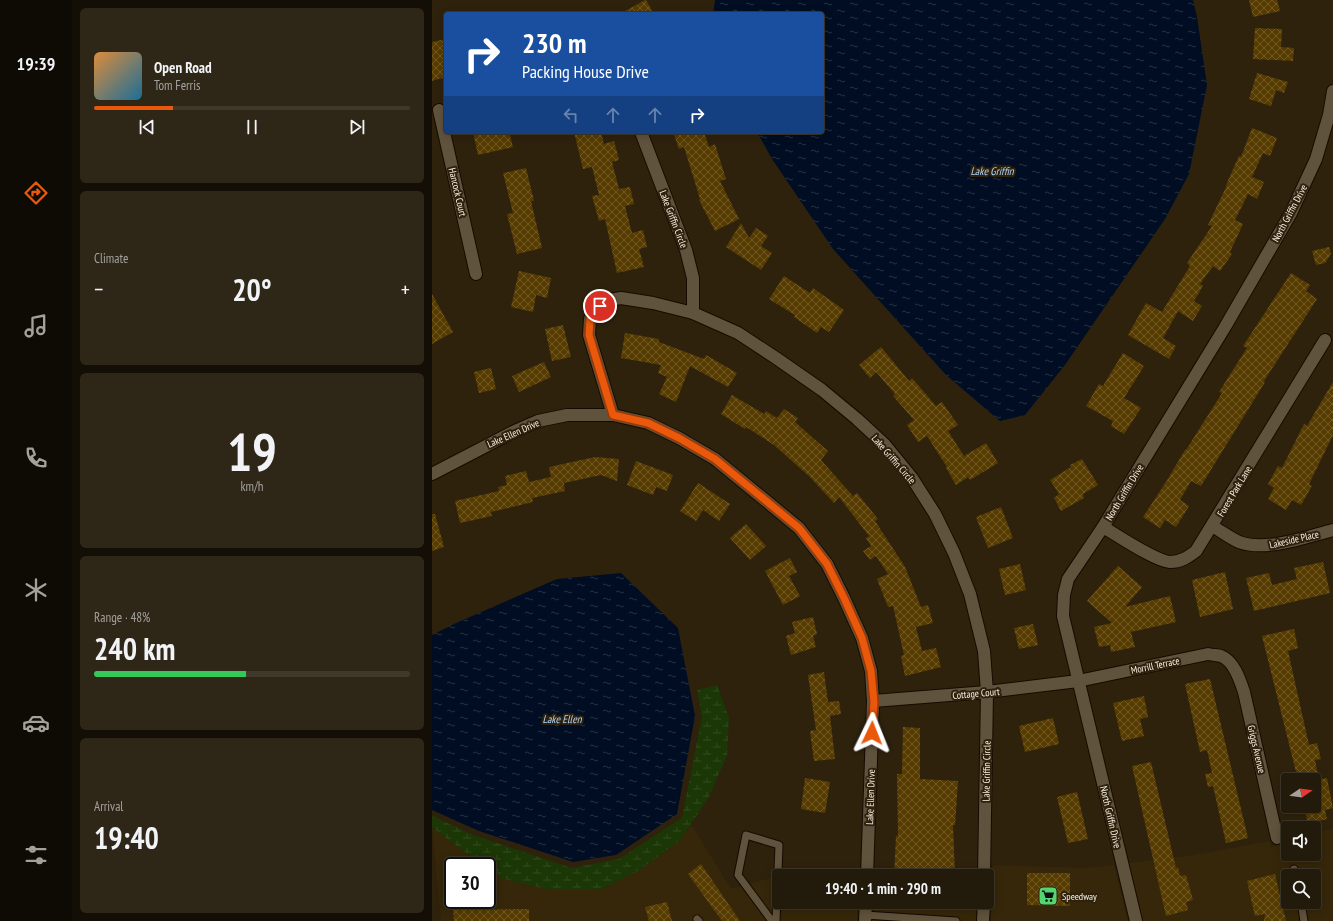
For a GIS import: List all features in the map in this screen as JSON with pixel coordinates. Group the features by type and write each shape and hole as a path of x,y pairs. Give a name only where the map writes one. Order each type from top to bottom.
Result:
{"street":[{"name":"North Griffin Drive","path":"1136,921 1063,616 1064,594 1068,579 1103,527 1220,334 1291,213 1316,159 1331,115 1333,91"},
{"name":"Hancock Court","path":"439,110 444,132"},
{"name":"Hancock Court","path":"444,134 476,274"},
{"name":"Lake Griffin Circle","path":"642,134 686,250 693,278 693,313 738,333 822,390 857,419 885,445 912,478 935,514 954,553 970,594 984,651 987,692 984,869"},
{"path":"613,415 589,335 590,319 600,306 609,300 621,298 652,303 693,313"},
{"name":"Forest Park Lane","path":"1103,527 1157,558 1170,562 1185,560 1196,551 1325,340"},
{"name":"Lake Ellen Drive","path":"432,474 515,431 538,421 567,414 613,415 648,423 679,438 715,459 799,528 827,564 862,638 871,671 874,702 867,869"},
{"name":"Lakeside Place","path":"1212,526 1238,541 1253,545 1270,545 1333,530"},
{"name":"Morrill Terrace","path":"1078,681 1208,654 1222,656 1229,662"},
{"name":"Griggs Avenue","path":"1229,662 1237,675 1244,692 1277,838"},
{"name":"Cottage Court","path":"874,702 987,692 1078,681"},
{"path":"983,921 984,909"}],"lane":[{"path":"772,921 738,875 746,835 779,845 776,921"},
{"path":"1301,909 1304,921"},
{"path":"865,918 956,921"}],"shaded area":[{"path":"691,824 731,889 772,878 772,909 858,909 857,921 441,921 432,827 472,857 444,857 444,909 496,909 496,874 501,878 599,890 638,871 680,840"},
{"path":"1333,829 1333,921 1143,921 1129,863 1188,856 1270,841 1271,847 1281,845 1281,861 1321,861 1321,831"},
{"path":"994,865 1087,868 1114,865 1128,921 991,921 991,909 994,909 994,869 992,869"},
{"path":"873,909 976,909 976,921 872,921"}],"green space":[{"path":"717,685 729,718 727,755 709,797 680,840 638,871 599,890 551,890 501,878 496,874 496,857 472,857 432,827 432,816 476,836 572,868 619,859 682,818 702,717 697,690"}],"water":[{"name":"Lake Griffin","path":"715,0 1193,0 1207,85 1189,174 1165,219 1065,365 1025,415 1000,421 946,375 833,249 772,159 758,134 824,134 824,12 713,12"},
{"name":"Lake Ellen","path":"621,573 678,628 695,716 677,814 616,855 573,862 479,831 432,810 432,635 557,579"}],"building":[{"path":"645,0 653,12 624,12"},
{"path":"1249,0 1277,0 1280,11 1253,17"},
{"path":"1255,28 1282,29 1281,47 1294,48 1293,61 1253,59"},
{"path":"444,39 444,78 432,81 432,42"},
{"path":"1257,73 1288,82 1284,93 1276,90 1271,106 1249,99"},
{"path":"1252,128 1277,138 1270,156 1263,153 1252,177 1264,182 1257,199 1248,194 1235,220 1243,224 1230,252 1232,254 1220,271 1213,266 1200,284 1203,286 1194,301 1202,306 1193,321 1178,311 1163,338 1176,346 1169,359 1128,335 1146,303 1162,312 1190,266 1187,263 1212,226 1208,225 1239,156 1241,157"},
{"path":"473,134 510,134 513,147 478,155"},
{"path":"574,134 602,134 604,144 614,141 619,160 612,162 619,189 630,187 634,204 625,206 632,233 643,230 647,247 639,249 644,267 617,273 605,219 599,221 592,196 599,195 592,167 583,169"},
{"path":"674,134 705,134 709,147 715,144 726,179 720,181 739,219 715,231 699,200 700,199 684,147 679,149"},
{"path":"526,168 534,201 531,201 542,248 517,254 507,214 513,213 503,173"},
{"path":"741,223 749,238 756,228 768,236 761,246 772,253 761,270 726,247"},
{"path":"1329,247 1331,254 1325,263 1316,265 1312,251"},
{"path":"519,271 551,278 547,298 536,295 533,312 511,307"},
{"path":"1291,273 1310,285 1306,291 1317,299 1264,381 1265,382 1201,486 1191,481 1180,500 1189,506 1176,527 1165,520 1160,528 1143,517 1222,393 1219,392 1247,348 1243,346"},
{"path":"784,276 810,293 813,288 844,310 829,332 821,327 817,333 794,317 795,315 769,299"},
{"path":"432,294 453,332 432,344"},
{"path":"563,325 571,357 552,361 545,329"},
{"path":"625,333 659,339 659,342 704,359 706,355 737,373 728,387 690,366 676,402 659,394 667,377 658,373 661,365 621,358"},
{"path":"881,347 909,381 912,378 936,406 942,402 958,425 948,431 964,456 986,443 998,463 970,480 968,477 956,485 946,468 947,467 927,436 918,442 907,425 914,420 893,396 895,394 876,372 870,378 859,365"},
{"path":"1123,353 1144,366 1124,398 1141,408 1124,434 1111,426 1113,421 1086,406 1099,384 1103,386"},
{"path":"544,362 551,377 519,392 512,376"},
{"path":"491,368 496,389 479,393 474,372"},
{"path":"1333,382 1333,435 1309,484 1312,486 1301,505 1292,500 1286,510 1268,499 1274,488 1268,484 1278,466 1282,468 1304,424 1307,426"},
{"path":"732,395 764,414 766,411 777,418 784,409 798,418 795,422 828,451 821,460 853,496 857,493 878,519 875,521 905,567 921,607 928,605 933,623 916,627 922,651 936,648 941,667 905,676 901,656 904,655 893,606 888,607 877,579 888,574 876,556 870,560 863,551 871,546 866,538 869,536 839,497 834,503 810,477 774,445 746,427 745,429 721,414"},
{"path":"595,457 619,459 617,481 601,475 564,483 565,491 532,498 533,502 491,512 492,516 460,523 455,501 499,491 498,487 507,485 505,476 526,471 529,482 551,477 549,467"},
{"path":"1082,459 1098,485 1083,494 1084,498 1061,511 1054,498 1059,494 1050,480 1071,467 1070,465"},
{"path":"636,461 673,475 667,491 656,487 653,495 627,485"},
{"path":"698,483 730,504 719,521 703,510 696,521 680,511"},
{"path":"1001,507 1013,538 988,548 976,517"},
{"path":"432,514 435,514 444,547 432,551"},
{"path":"746,524 766,546 750,560 730,538"},
{"path":"790,558 797,572 789,576 800,596 783,605 765,571"},
{"path":"1323,562 1330,593 1254,611 1246,578 1269,573 1272,585 1297,579 1294,568"},
{"path":"1020,564 1026,590 1005,595 999,569"},
{"path":"1118,566 1142,587 1125,607 1170,596 1176,622 1131,632 1135,647 1111,652 1110,645 1099,647 1094,627 1112,623 1087,601"},
{"path":"1225,572 1233,609 1200,617 1192,580"},
{"path":"813,617 817,634 813,636 816,647 791,655 786,636 795,633 792,622"},
{"path":"1033,624 1038,645 1019,649 1014,628"},
{"path":"1294,629 1298,648 1288,651 1309,745 1317,743 1321,759 1315,760 1318,773 1296,773 1262,636"},
{"path":"824,672 828,702 839,701 841,714 830,716 835,759 814,761 810,731 816,730 808,675"},
{"path":"1210,679 1248,838 1226,843 1213,786 1208,787 1205,774 1212,773 1207,750 1200,752 1185,684"},
{"path":"1144,696 1148,717 1140,719 1144,736 1122,741 1113,703"},
{"path":"1053,718 1059,744 1025,752 1019,726"},
{"path":"903,727 920,728 920,779 958,781 955,825 953,825 955,869 894,869 896,836 898,836 897,774 902,774"},
{"path":"1151,762 1176,868 1178,867 1180,876 1186,875 1193,900 1186,902 1188,910 1166,916 1132,766"},
{"path":"805,778 830,782 825,813 801,809"},
{"path":"1327,778 1333,808 1325,810 1327,819 1319,821 1307,821 1306,813 1321,813 1321,779"},
{"path":"1077,792 1088,839 1068,843 1057,797"},
{"path":"701,864 740,921 722,921 688,874"},
{"path":"1027,873 1070,873 1070,906 1027,905"},
{"path":"1275,874 1281,900 1281,909 1283,909 1286,921 1264,921 1265,914 1255,916 1247,881"},
{"path":"667,902 672,921 649,921 645,907"},
{"path":"453,909 529,909 529,921 454,921"}],"place":[{"name":"Speedway","path":"1048,896"}],"route":[{"path":"600,306 590,319 589,335 613,415 648,423 679,438 715,459 799,528 827,564 862,638 871,671 874,702 872,733"}]}
